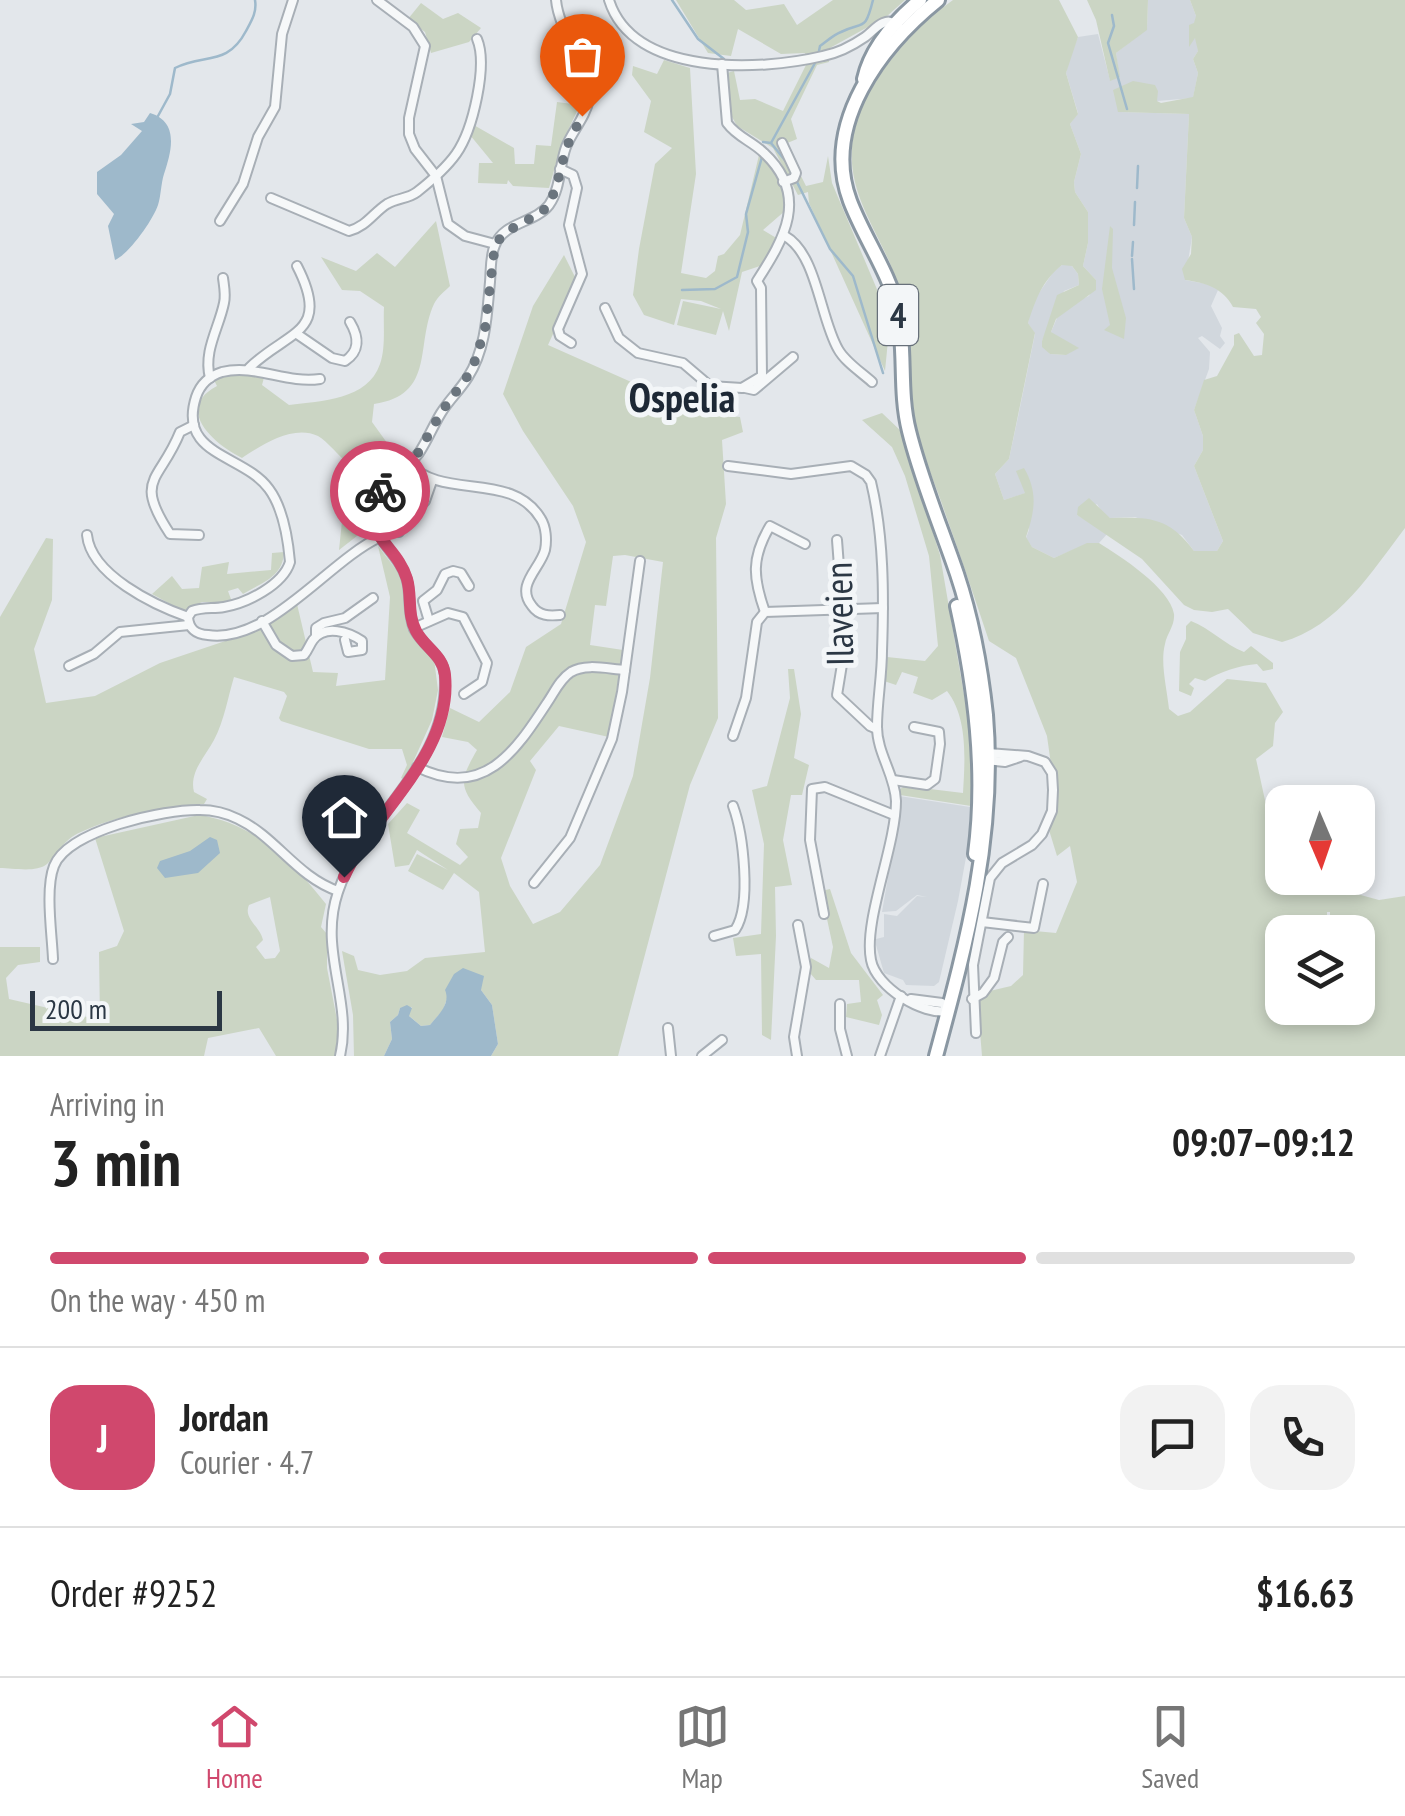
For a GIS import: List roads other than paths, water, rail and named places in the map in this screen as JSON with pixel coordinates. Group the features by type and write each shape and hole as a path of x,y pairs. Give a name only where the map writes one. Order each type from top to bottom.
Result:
{"highway":[{"name":"4","path":"920,0 867,66 844,135 843,176 850,202 896,303 908,426 946,551 986,757 988,816 982,864 927,1056"},
{"name":"4","path":"900,28 938,0"},
{"name":"4","path":"936,1056 943,1009"}],"street":[{"path":"220,221 243,184 258,137 276,107 282,34 293,0"},
{"path":"377,0 422,36 423,62 408,118 409,134 436,176 448,224 465,236 495,244"},
{"path":"340,1056 344,1022 333,972 331,939 338,891 359,847 402,794 417,768 436,726 445,681 440,660 414,628 405,572 373,523 375,501 382,488 421,450 442,411 474,366 485,329 495,244 506,232 546,208 554,194 568,141 586,108 586,76 562,27 556,0"},
{"path":"609,0 621,25 648,46 674,57 722,64 822,56 848,47 884,22 900,28"},
{"path":"271,198 353,230 390,202 413,194 456,154 467,132 477,90 477,39"},
{"path":"722,64 728,123 736,134 765,153 783,182 789,211 785,236 757,281 761,288 764,369 762,376 742,388"},
{"path":"782,142 796,173 783,182"},
{"path":"560,170 573,175 578,185 568,221 582,274 558,329 560,336 571,344"},
{"path":"785,236 795,243 810,270 840,354 872,382"},
{"path":"69,666 94,654 120,632 188,621 197,608 228,606 250,598 287,572 290,559 280,510 270,490 246,467 206,447 194,425 197,393 210,378 249,368 297,334 306,321 310,299 296,266"},
{"path":"210,378 210,354 225,298 223,278"},
{"path":"606,308 619,338 638,353 683,363 716,388 754,390 793,357"},
{"path":"297,334 332,358 345,362 355,352 357,343 357,333 350,322"},
{"path":"249,368 297,379 320,379"},
{"path":"194,425 180,432 171,454 153,478 150,495 170,534 200,536"},
{"path":"406,465 432,481 495,490 517,498 534,511 543,523 546,546 528,580 526,593 539,613 560,615"},
{"path":"728,466 779,478 851,466 866,474 873,489 883,608 877,729 892,780 894,815 871,960 879,978 902,996 943,1009"},
{"path":"399,532 399,524 425,501 432,481"},
{"name":"Ilaveien","path":"765,612 758,593 755,555 770,526 806,544"},
{"path":"87,535 90,549 120,582 188,621 195,632 220,636 262,622 380,538"},
{"name":"Ilaveien","path":"837,540 844,646 837,695 877,729"},
{"path":"534,884 567,843 596,784 612,739 640,561"},
{"path":"429,620 423,600 437,590 445,574 453,570 462,573 469,586"},
{"path":"262,622 276,645 289,656 304,654 318,626 345,618 373,598"},
{"path":"733,736 746,698 757,622 765,612 883,608"},
{"path":"414,628 448,613 458,614 485,652 486,674 478,687 464,694"},
{"path":"316,636 345,632 360,639 362,650 348,652 345,640"},
{"path":"417,768 453,777 488,770 514,752 568,674 587,668 625,670"},
{"path":"892,780 927,784 934,778 939,732 914,727"},
{"path":"976,1033 973,965 992,873 1038,839 1052,811 1051,770 1039,759 986,757"},
{"path":"824,914 810,840 812,789 824,787 894,815"},
{"path":"714,936 736,930 742,913 743,859 740,822 734,806"},
{"path":"52,959 51,880 59,857 83,838 179,811 212,811 240,820 313,879 338,891"},
{"path":"982,922 1034,928 1043,884"},
{"path":"797,1056 794,1037 806,967 798,924"},
{"path":"972,999 990,985 1008,937"},
{"path":"880,1056 902,996"},
{"path":"840,1004 840,1029 847,1056"},
{"path":"668,1028 671,1056"},
{"path":"702,1056 722,1040"}],"water":[{"path":"150,113 166,123 171,138 159,201 140,236 115,260 108,226 114,214 97,194 97,172 121,155 142,131 131,124 144,122"},
{"path":"210,837 217,840 220,853 198,873 165,878 157,868 160,861 190,851"},
{"path":"463,968 484,976 481,990 492,1005 498,1044 491,1056 384,1056 392,1039 390,1022 400,1008 407,1005 412,1008 409,1016 421,1026 430,1025 445,1005 445,990 454,974"}],"waterway":[{"path":"158,116 170,94 175,68 231,50 252,20 255,0"},
{"path":"672,0 698,39 724,59"},
{"path":"819,51 835,35 865,21 873,0"},
{"path":"1112,15 1114,26 1108,43 1127,109"},
{"path":"763,142 771,143 815,63"},
{"path":"771,143 788,164"},
{"path":"682,290 715,289 737,277 748,232 746,214 762,157"},
{"path":"1137,188 1138,166"},
{"path":"796,180 830,249 853,276 883,373"},
{"path":"1134,225 1135,202"},
{"path":"1132,256 1133,242"},
{"path":"1132,259 1134,289"}],"district":[{"name":"Ospelia","path":"682,397"}]}
